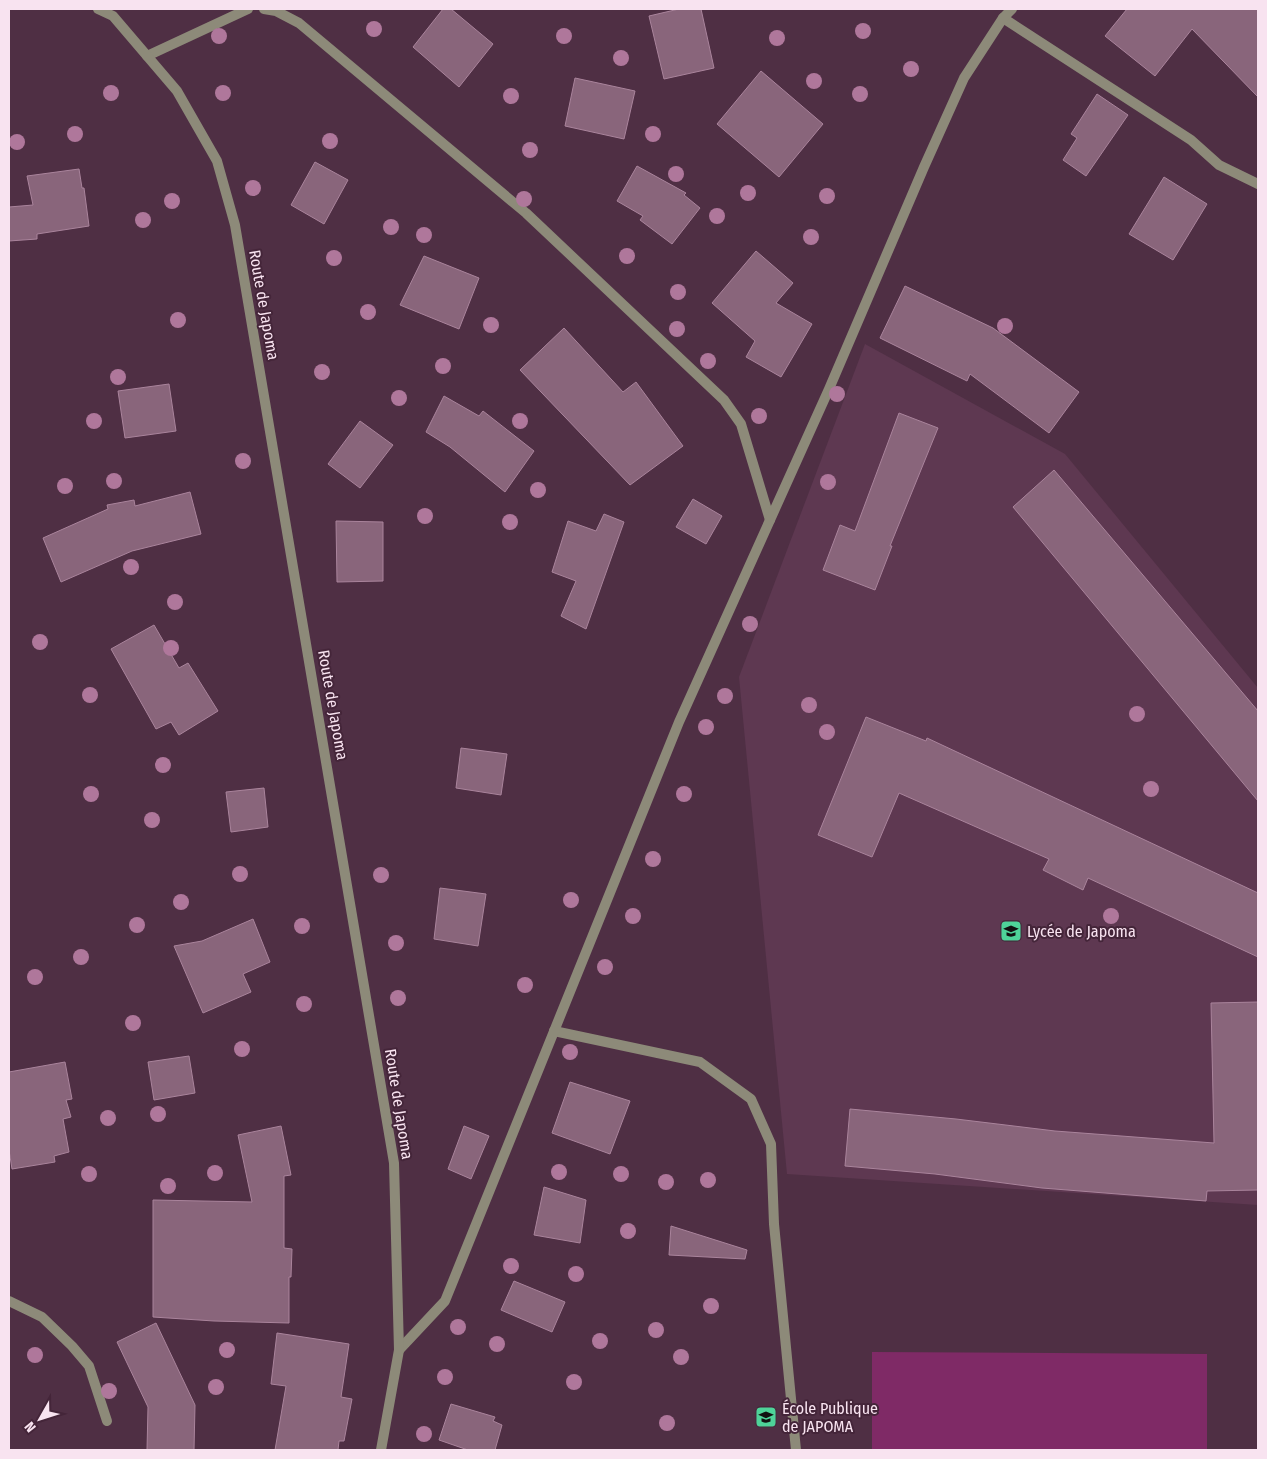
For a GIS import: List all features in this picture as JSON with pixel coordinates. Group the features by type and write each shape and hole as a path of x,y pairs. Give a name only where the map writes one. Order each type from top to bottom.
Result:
{"street":[{"name":"Route de Japoma","path":"98,9 113,16 177,91 217,161 235,225 394,1163 400,1350 381,1450"},
{"path":"147,56 248,9"},
{"path":"264,9 276,11 299,22 526,213 724,400 741,424 770,520"},
{"path":"400,1350 445,1301 679,722 829,389 964,78 1003,18 1012,9"},
{"path":"1003,18 1192,140 1219,164 1258,184"},
{"path":"554,1031 700,1062 751,1098 771,1144 774,1224 796,1450"},
{"path":"9,1301 42,1317 72,1346 89,1366 107,1421"}],"shaded area":[{"name":"Lycée de Japoma","path":"865,344 1065,454 1258,688 1258,1205 787,1174 739,677"},
{"path":"872,1352 1207,1354 1207,1450 872,1450"}],"building":[{"path":"443,9 451,9 493,44 459,87 413,47"},
{"path":"679,9 701,9 714,68 664,79 649,16"},
{"path":"1127,9 1258,9 1258,97 1192,29 1155,76 1105,36"},
{"path":"761,71 823,124 779,177 717,124"},
{"path":"575,78 635,91 624,139 565,126"},
{"path":"1097,94 1128,115 1086,176 1063,160 1077,138 1071,134"},
{"path":"315,162 348,180 324,224 291,205"},
{"path":"637,166 686,193 684,195 700,208 672,244 640,220 643,216 617,201"},
{"path":"79,169 82,188 84,188 89,226 37,234 37,239 9,241 9,207 33,205 27,176"},
{"path":"1164,177 1207,204 1173,260 1129,234"},
{"path":"756,251 793,283 776,303 812,324 781,377 746,357 755,341 712,303"},
{"path":"424,256 479,278 459,329 400,305"},
{"path":"905,286 993,328 1079,392 1049,433 970,374 967,381 880,338"},
{"path":"564,328 623,392 636,382 683,446 630,485 520,370"},
{"path":"169,384 176,431 125,438 118,391"},
{"path":"444,396 479,416 483,411 534,451 505,492 450,447 426,432"},
{"path":"899,413 938,428 890,546 892,546 875,590 823,570 840,525 855,531"},
{"path":"360,421 393,445 360,488 328,464"},
{"path":"1054,470 1258,711 1258,801 1013,507"},
{"path":"190,492 201,534 132,551 61,582 43,538 108,509 107,505 134,500 135,506"},
{"path":"693,499 722,516 706,544 676,527"},
{"path":"604,514 624,522 586,629 561,616 576,581 552,572 568,521 596,531"},
{"path":"336,521 383,522 383,581 337,582"},
{"path":"154,625 179,668 188,663 218,711 179,735 171,722 156,729 111,649"},
{"path":"866,717 926,741 927,738 1258,893 1258,957 1088,878 1083,890 1043,870 1049,859 899,793 872,857 818,835"},
{"path":"461,748 507,754 501,795 456,788"},
{"path":"264,788 268,827 231,832 226,792"},
{"path":"440,888 486,894 478,946 434,939"},
{"path":"253,919 270,962 243,974 251,992 203,1013 174,946 202,941"},
{"path":"1258,1002 1258,1190 1207,1191 1206,1201 1042,1188 935,1174 845,1166 850,1109 1055,1131 1214,1143 1211,1003"},
{"path":"189,1056 195,1093 154,1100 148,1062"},
{"path":"65,1062 72,1099 66,1100 71,1117 63,1119 69,1152 54,1156 55,1162 12,1169 9,1150 9,1072"},
{"path":"570,1082 630,1101 610,1154 552,1133"},
{"path":"281,1126 291,1175 284,1176 284,1248 292,1249 291,1277 289,1277 289,1323 153,1317 153,1200 252,1202 238,1135"},
{"path":"464,1126 489,1136 471,1179 448,1169"},
{"path":"544,1187 586,1200 580,1243 534,1235"},
{"path":"671,1226 747,1250 745,1259 669,1255"},
{"path":"514,1281 565,1302 552,1332 501,1310"},
{"path":"156,1323 195,1405 194,1450 147,1450 148,1407 117,1342"},
{"path":"277,1333 349,1344 341,1397 352,1399 344,1441 339,1441 338,1450 275,1450 286,1386 271,1384"},
{"path":"451,1404 495,1417 493,1421 502,1425 495,1450 468,1450 439,1440"}],"place":[{"name":"Lycée de Japoma","path":"1011,931"},
{"name":"École Publique de JAPOMA","path":"766,1417"}]}
